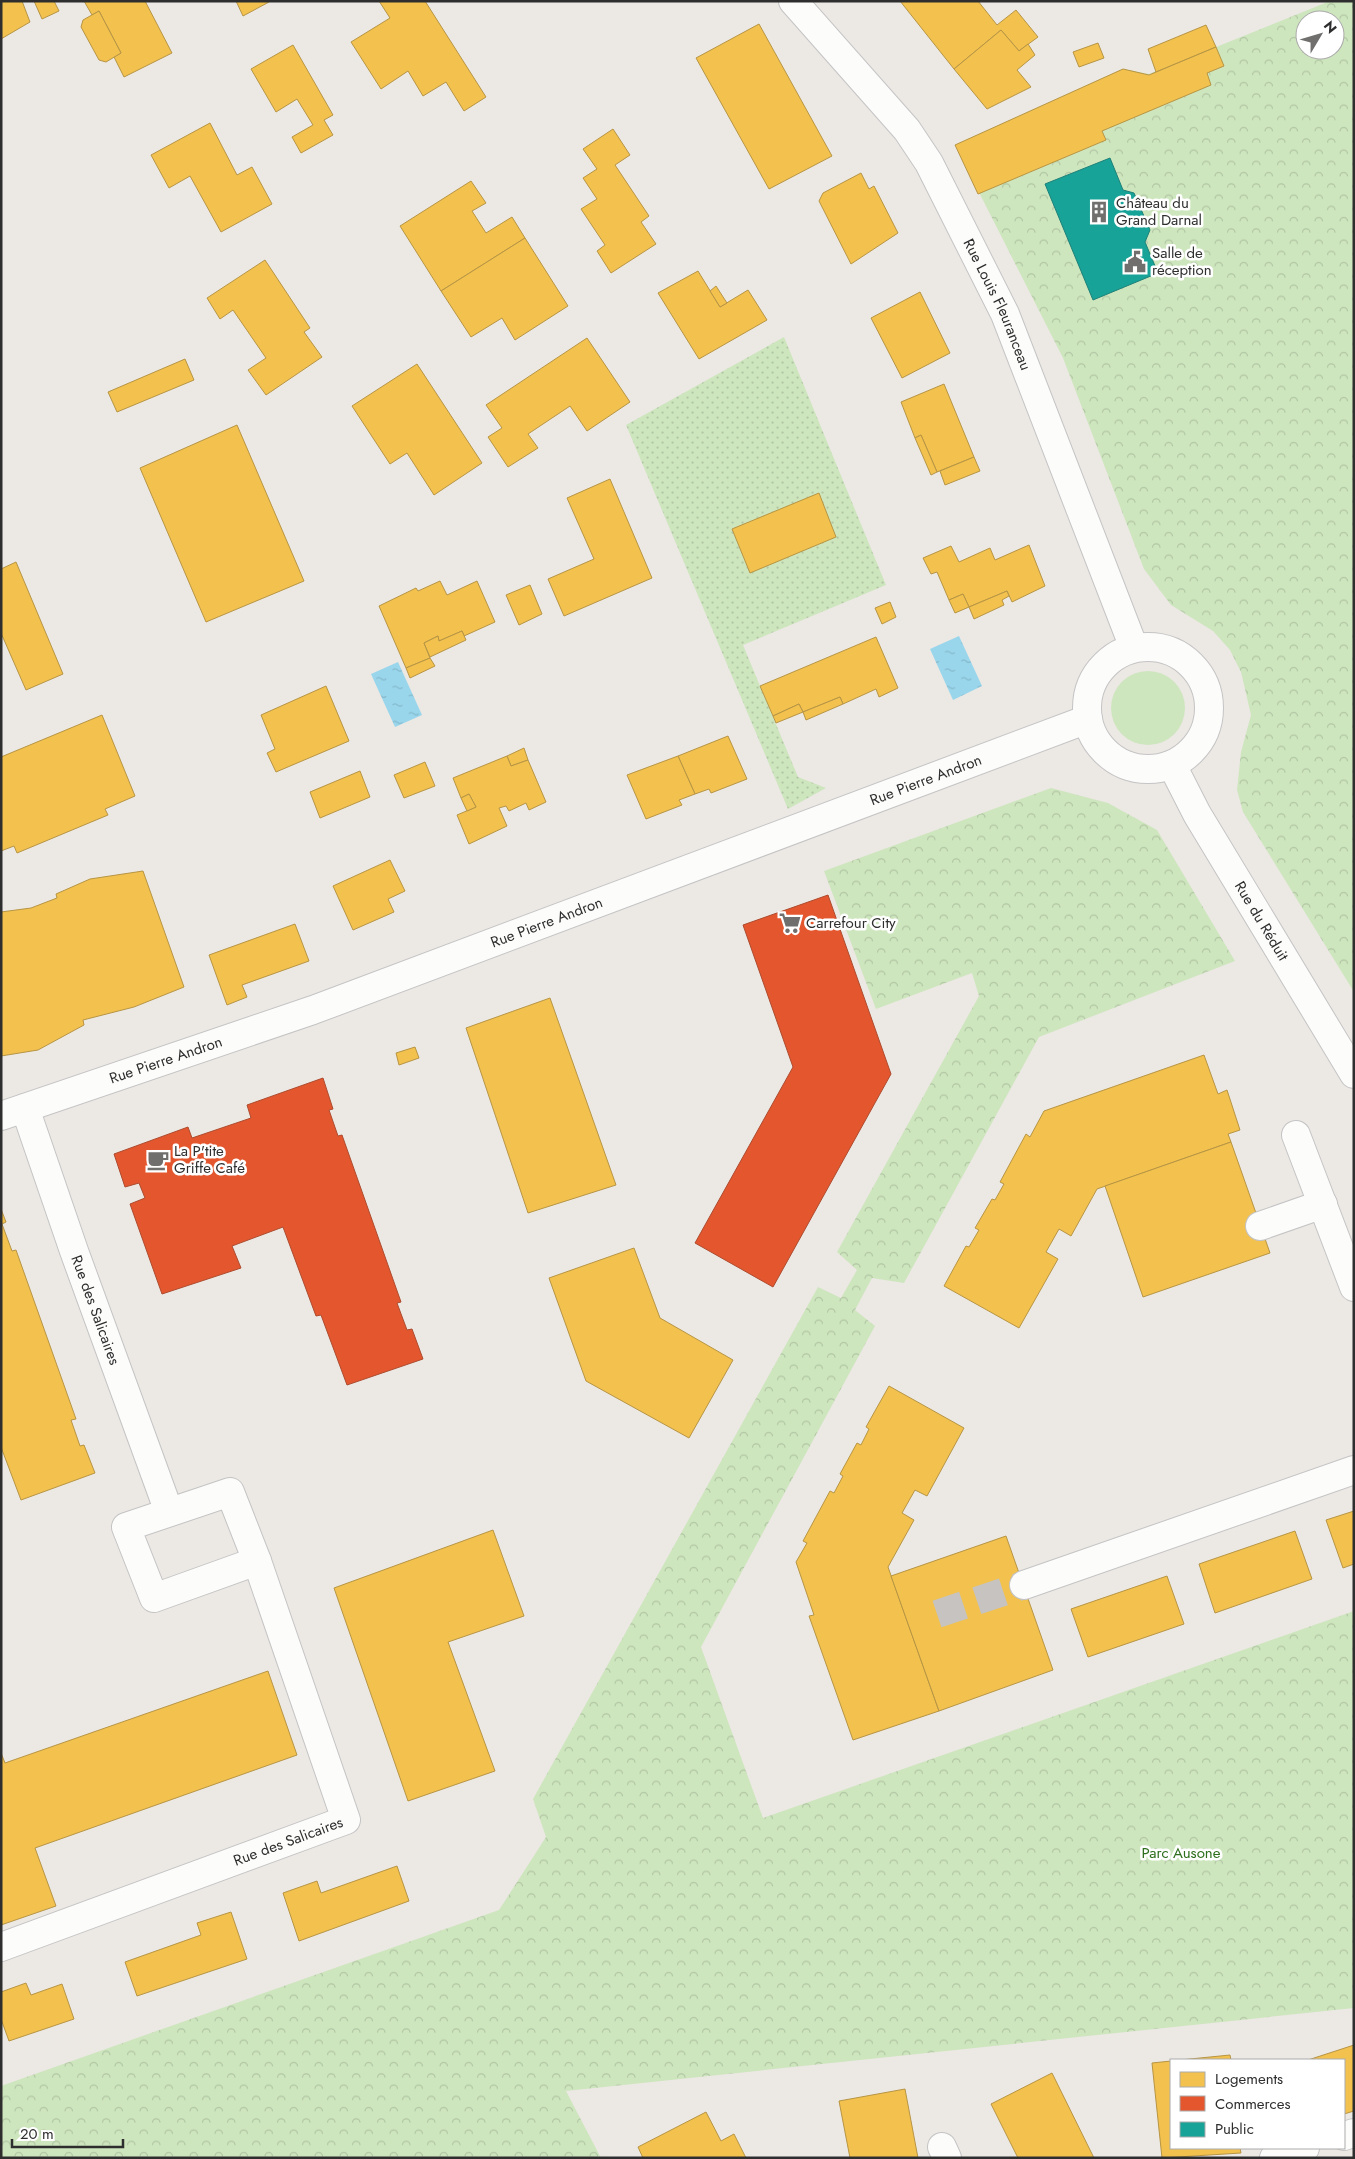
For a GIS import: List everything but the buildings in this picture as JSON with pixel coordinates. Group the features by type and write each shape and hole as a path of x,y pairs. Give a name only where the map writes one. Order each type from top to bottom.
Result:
{"street":[{"name":"Rue Louis Fleuranceau","path":"793,1 907,130 929,163 1005,314 1134,648"},
{"path":"1152,646 1171,651 1188,660 1200,675 1208,691 1210,709 1207,727 1194,749 1172,765 1154,770 1136,768 1119,762 1104,752 1093,737 1088,719 1086,701 1092,683 1102,667 1117,655 1134,648 1152,646"},
{"name":"Rue Pierre Andron","path":"13,1112 314,1010 1088,719"},
{"name":"Rue du Réduit","path":"1172,765 1196,814 1354,1074"},
{"name":"Rue des Salicaires","path":"13,1112 74,1251 169,1512"},
{"path":"1296,1135 1354,1287"},
{"path":"1260,1226 1323,1204"},
{"path":"1024,1585 1354,1470"},
{"name":"Rue des Salicaires","path":"1,1947 346,1820 256,1561 230,1492 126,1527 154,1598 256,1561"},
{"path":"1274,2158 1302,2149"}],"green space":[{"path":"1330,1 1354,1 1354,992 1243,812 1237,790 1241,752 1251,715 1241,672 1230,650 1213,631 1171,605 1144,569 1063,358 955,145 1123,69 1149,74 1295,15 1295,60 1345,60 1345,10 1308,10"},
{"path":"784,337 886,585 743,645 798,777 826,788 788,809 626,425"},
{"path":"1148,671 1169,677 1179,687 1185,708 1179,729 1169,739 1148,745 1127,739 1117,729 1111,708 1117,687 1127,677"},
{"name":"Parc Ausone","path":"1051,788 1108,803 1157,830 1235,961 1039,1037 904,1283 872,1278 855,1310 875,1326 701,1647 763,1818 1354,1611 1354,2008 566,2091 601,2158 1,2158 1,2086 499,1910 546,1837 533,1799 818,1287 841,1298 857,1270 837,1252 979,996 972,973 876,1009 824,871"}],"water":[{"path":"959,636 982,686 953,700 930,649"},
{"path":"398,662 422,715 395,727 371,674"}],"tunnel":[{"path":"937,1614 1024,1585"}],"place":[{"name":"Château du Grand Darnal","path":"1099,212"},
{"name":"Salle de réception","path":"1135,262"},
{"name":"Carrefour City","path":"790,923"},
{"name":"La P'tite Griffe Café","path":"158,1160"}]}
